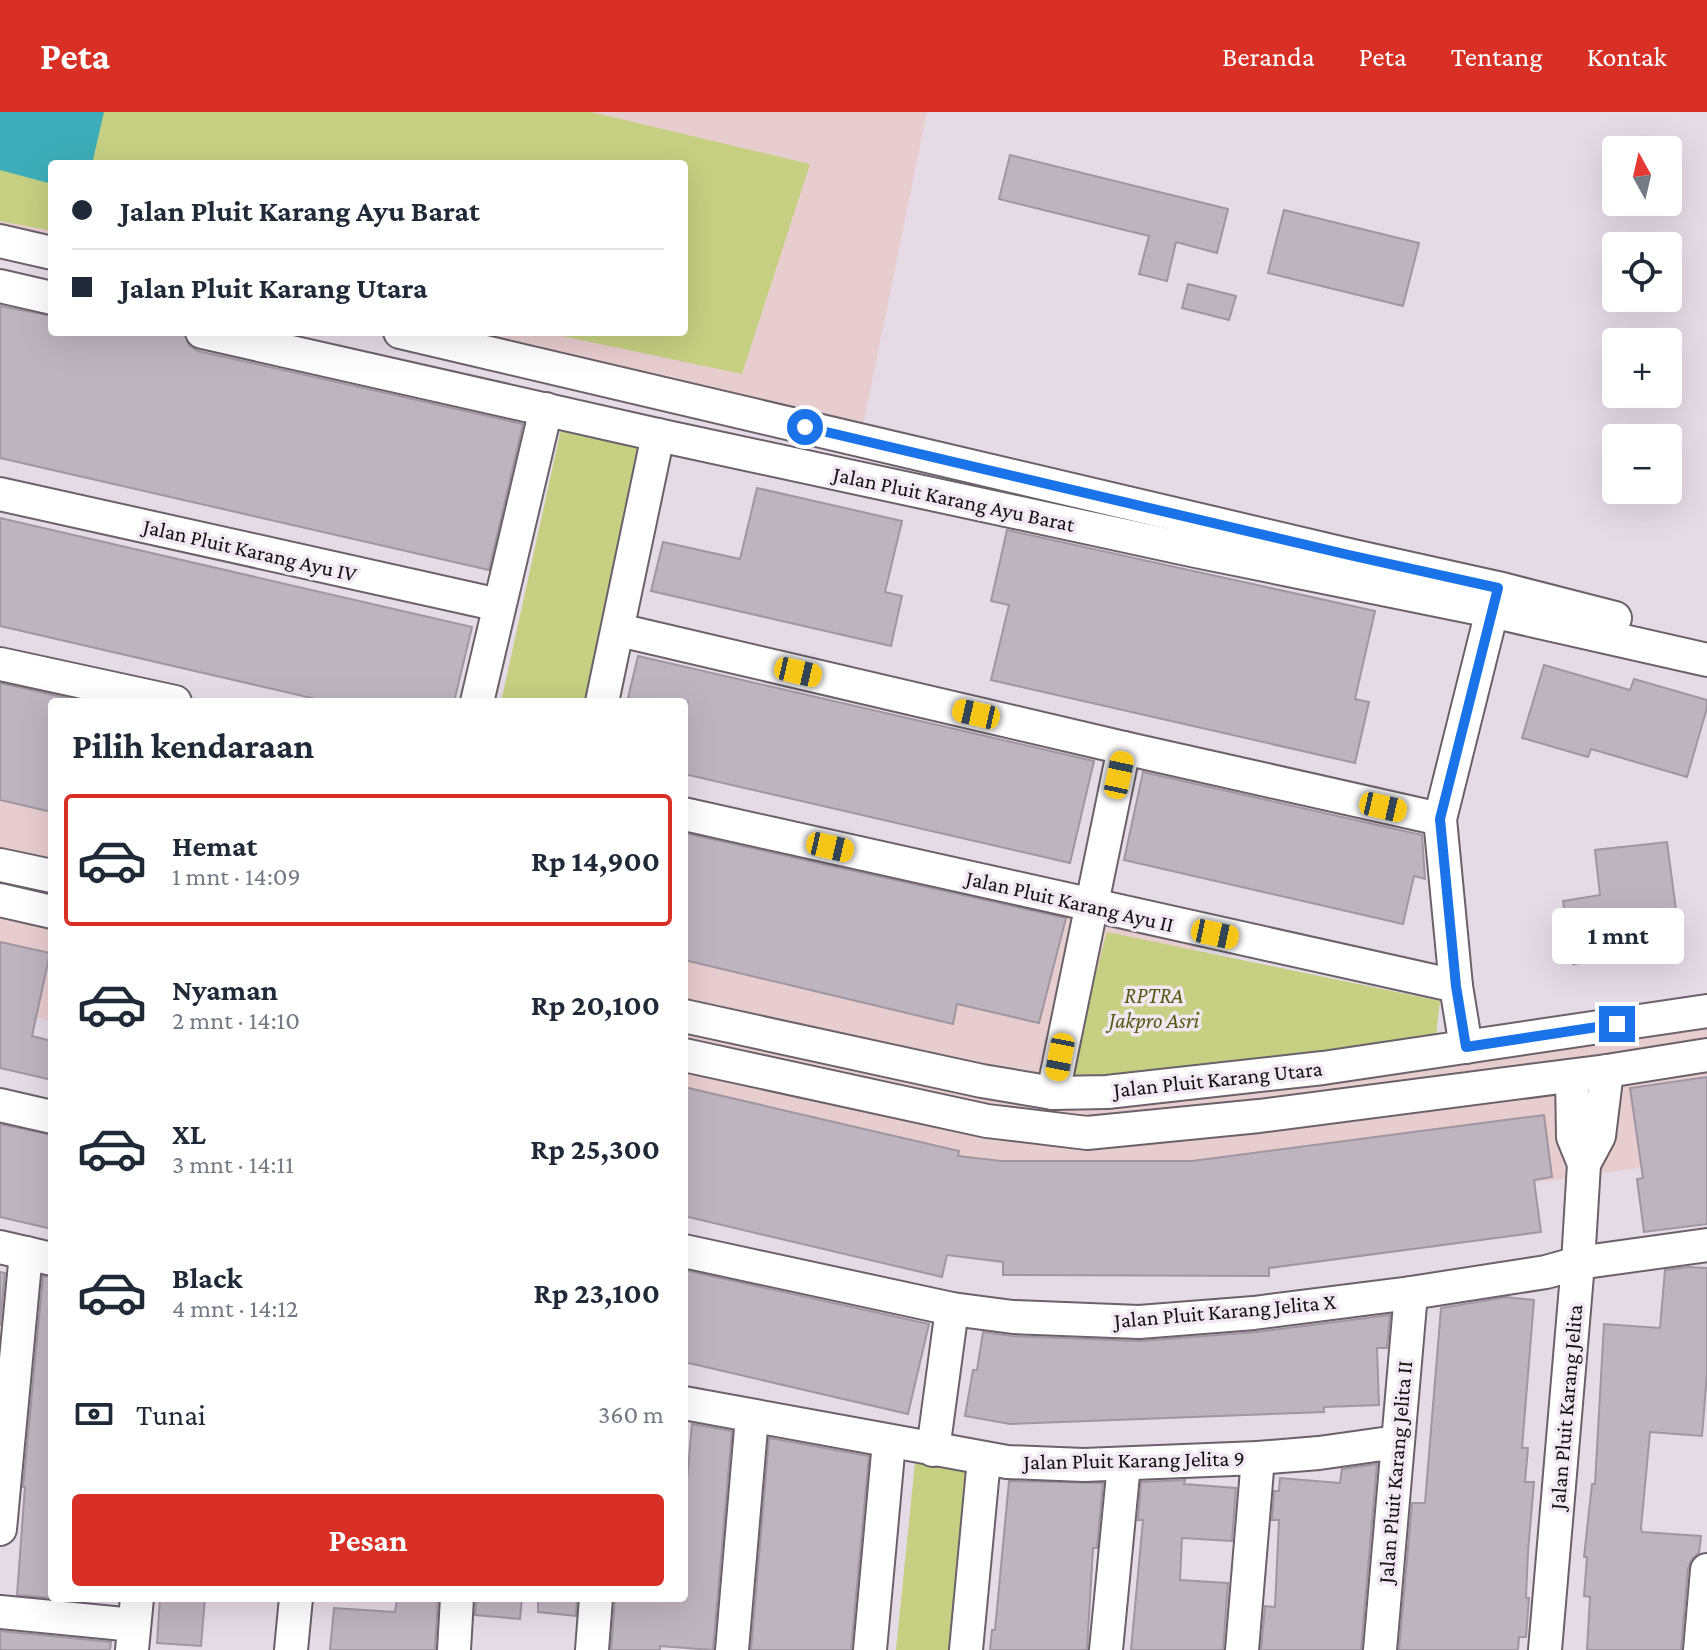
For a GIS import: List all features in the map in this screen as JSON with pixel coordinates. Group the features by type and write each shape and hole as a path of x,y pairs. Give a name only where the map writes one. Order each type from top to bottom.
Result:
{"street":[{"path":"0,241 48,252"},
{"path":"0,286 48,297"},
{"name":"Jalan Pluit Karang Ayu Barat","path":"220,336 1181,548 1494,600 1707,640"},
{"name":"Jalan Pluit Karang Ayu Barat","path":"417,336 789,423 1494,600 1707,660"},
{"path":"478,698 546,409"},
{"path":"732,451 744,412"},
{"path":"780,461 789,423"},
{"path":"813,468 822,432"},
{"path":"603,698 658,435"},
{"name":"Jalan Pluit Karang Ayu IV","path":"0,494 499,605"},
{"path":"1466,1047 1456,986 1440,819 1494,600"},
{"path":"619,630 1440,819"},
{"path":"0,664 157,698"},
{"path":"1053,1093 1124,748"},
{"name":"Jalan Pluit Karang Ayu II","path":"688,815 1456,986"},
{"path":"0,865 44,874 27,906"},
{"name":"Jalan Pluit Karang Utara","path":"688,1017 982,1081 1053,1093 1122,1090 1323,1068 1707,1011"},
{"path":"747,1068 756,1032"},
{"name":"Jalan Pluit Karang Utara","path":"688,1056 987,1121 1087,1133 1259,1116 1572,1076 1707,1055"},
{"name":"Jalan Pluit Karang Jelita","path":"1545,1650 1584,1164 1599,1136 1607,1071"},
{"name":"Jalan Pluit Karang Jelita","path":"1572,1076 1573,1137 1584,1164"},
{"path":"0,1105 48,1116"},
{"name":"Jalan Pluit Karang Jelita X","path":"688,1252 952,1309 1013,1317 1139,1322 1254,1313 1411,1293 1546,1272 1578,1263 1707,1245"},
{"path":"0,1529 26,1253"},
{"name":"Jalan Pluit Karang Jelita II","path":"1380,1650 1411,1293"},
{"path":"933,1450 952,1309"},
{"name":"Jalan Pluit Karang Jelita 9","path":"688,1404 984,1459 1084,1465 1258,1458 1397,1442"},
{"path":"732,1650 752,1417"},
{"path":"870,1650 889,1442"},
{"path":"1242,1650 1258,1458"},
{"path":"966,1650 984,1459"},
{"path":"1106,1650 1124,1464"},
{"path":"1700,1650 1707,1570"},
{"path":"291,1650 296,1602"},
{"path":"457,1602 459,1650"},
{"path":"592,1650 596,1602"},
{"path":"0,1612 134,1624"}],"shaded area":[{"path":"0,112 927,112 863,426 478,336 688,336 688,160 48,160 48,236 0,225"},
{"path":"0,669 134,698 48,698 48,1020 0,1010"},
{"path":"688,818 1196,928 1185,1089 1707,1007 1707,1158 1265,1222 688,1158"}],"green space":[{"path":"0,112 591,112 810,164 742,374 562,336 688,336 688,160 48,160 48,230 0,221"},
{"path":"561,429 647,448 591,698 502,698"},
{"name":"RPTRA Jakpro Asri","path":"1107,932 1440,1001 1436,1035 1066,1086"},
{"path":"916,1453 995,1461 976,1650 896,1650"}],"water":[{"path":"0,112 104,112 93,160 48,160 48,183 0,170"}],"building":[{"path":"1010,155 1228,209 1217,253 1176,242 1167,281 1139,274 1149,236 999,199"},
{"path":"1284,210 1419,243 1403,306 1268,273"},
{"path":"1188,284 1236,296 1229,320 1182,308"},
{"path":"0,306 48,315 48,336 186,336 189,345 198,351 523,424 489,570 0,458"},
{"path":"757,488 902,521 885,592 902,596 891,646 651,591 663,542 740,559"},
{"path":"0,518 472,627 455,698 312,698 0,626"},
{"path":"1007,530 1375,611 1355,699 1369,702 1355,763 991,680 1009,605 991,601"},
{"path":"638,656 1094,761 1070,863 688,775 688,698 628,698"},
{"path":"1544,665 1630,690 1634,679 1707,700 1687,777 1591,749 1588,757 1522,738"},
{"path":"0,683 67,698 48,698 48,811 0,800"},
{"path":"1143,772 1422,835 1425,879 1414,876 1403,924 1124,860"},
{"path":"688,834 1066,918 1039,1023 957,1004 953,1024 688,961"},
{"path":"1667,842 1681,948 1573,964 1563,901 1600,895 1595,850"},
{"path":"0,942 48,953 32,1036 48,1040 48,1079 0,1068"},
{"path":"1707,1077 1707,1224 1644,1232 1637,1179 1643,1178 1630,1088"},
{"path":"688,1088 959,1151 958,1156 1001,1161 1192,1161 1544,1115 1552,1177 1534,1180 1541,1232 1269,1268 1269,1276 1003,1275 1003,1262 947,1255 942,1277 688,1217"},
{"path":"0,1124 48,1134 48,1228 0,1217"},
{"path":"1707,1268 1707,1373 1702,1436 1650,1432 1641,1528 1642,1532 1701,1536 1699,1553 1688,1568 1681,1650 1587,1650 1590,1597 1584,1596 1587,1557 1584,1557 1592,1484 1595,1484 1604,1324 1660,1328 1665,1270"},
{"path":"688,1271 929,1324 908,1414 688,1363"},
{"path":"0,1272 5,1273 0,1326"},
{"path":"43,1276 48,1277 48,1598 17,1595 23,1487"},
{"path":"1506,1297 1534,1300 1522,1448 1528,1448 1525,1482 1534,1482 1526,1637 1519,1637 1518,1650 1399,1650 1412,1503 1425,1503 1441,1308"},
{"path":"1390,1315 1387,1348 1377,1348 1379,1405 1324,1407 1324,1412 1010,1424 965,1416 983,1332 1140,1341 1256,1332"},
{"path":"692,1424 732,1431 713,1650 660,1646 660,1650 611,1650 615,1602 688,1602 688,1470"},
{"path":"769,1438 869,1456 851,1650 751,1650"},
{"path":"1377,1464 1361,1650 1261,1650 1265,1606 1275,1607 1279,1520 1272,1520 1274,1491 1279,1491 1280,1478 1340,1483 1342,1469"},
{"path":"1185,1480 1184,1484 1236,1488 1232,1541 1182,1538 1180,1580 1228,1583 1223,1650 1131,1650 1143,1520 1138,1520 1141,1482"},
{"path":"1009,1481 1103,1483 1097,1548 1093,1548 1087,1650 990,1650 992,1630 995,1630"},
{"path":"160,1602 205,1602 201,1646 157,1643"},
{"path":"396,1602 438,1602 435,1650 330,1650 334,1608 395,1612"},
{"path":"476,1602 522,1602 520,1619 475,1615"},
{"path":"538,1602 577,1602 576,1616 538,1612"},
{"path":"0,1631 111,1642 110,1650 0,1650"}],"route":[{"path":"805,427 1498,588 1440,819 1456,986 1466,1047 1617,1024"}]}
